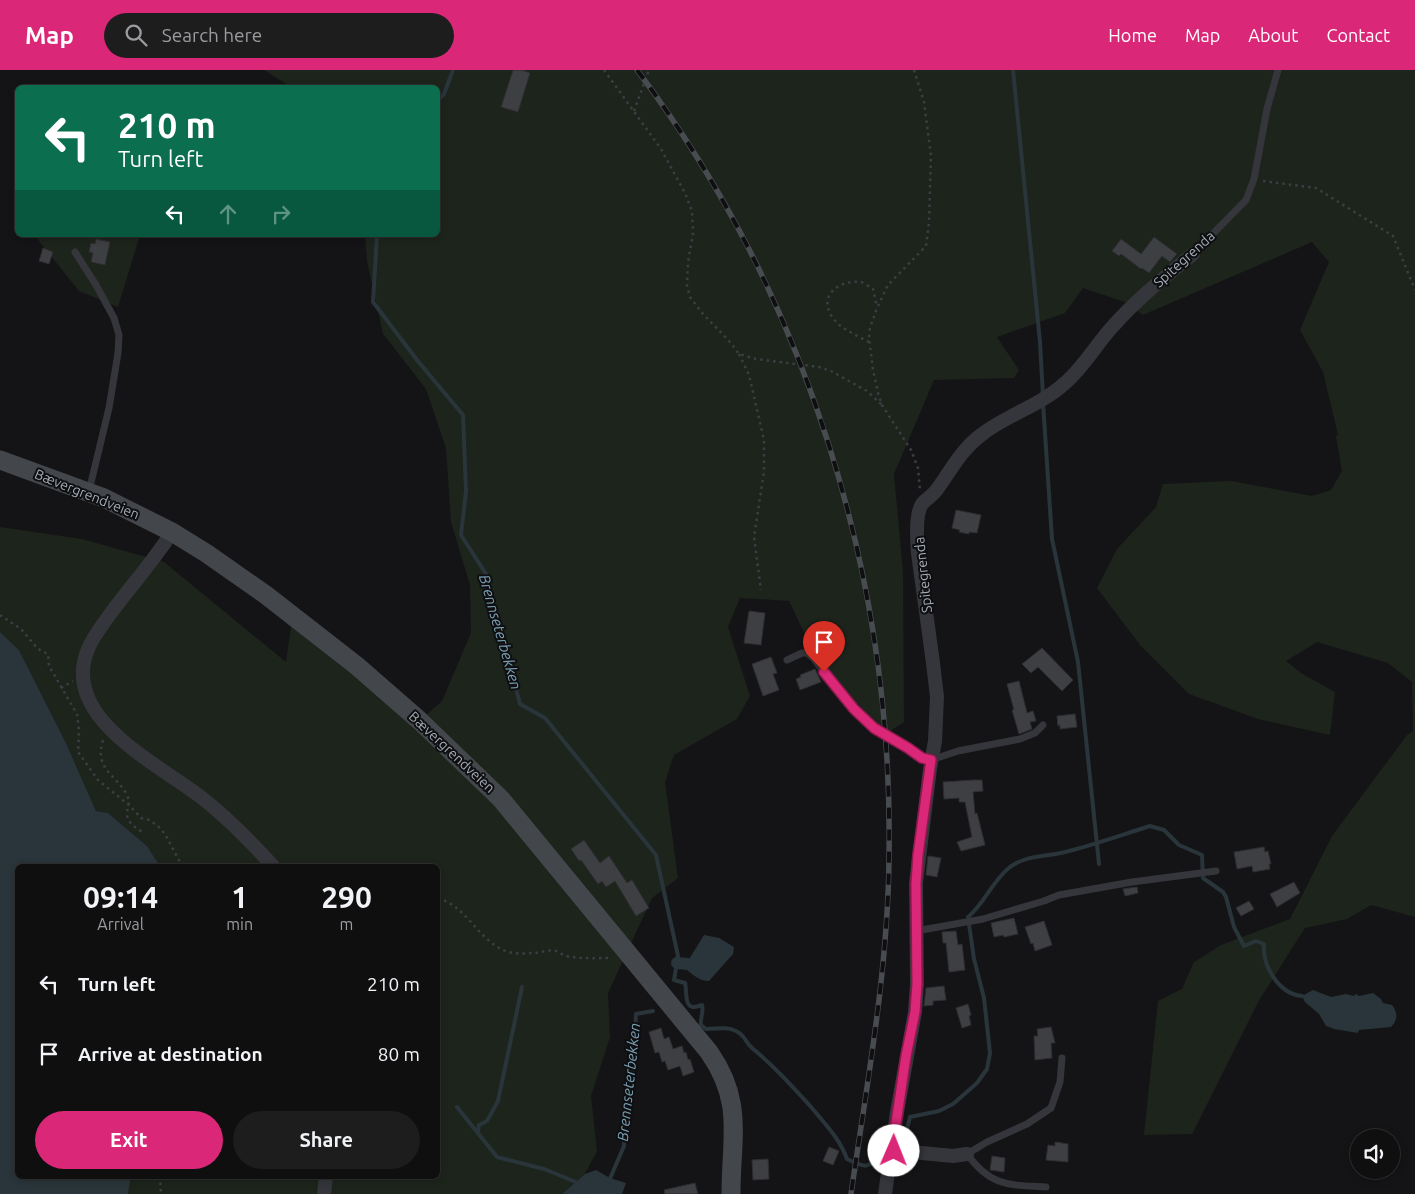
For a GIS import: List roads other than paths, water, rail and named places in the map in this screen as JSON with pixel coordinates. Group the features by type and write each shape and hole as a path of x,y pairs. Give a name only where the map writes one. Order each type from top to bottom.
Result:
{"main road":[{"name":"Bævergrendveien","path":"0,460 89,492 135,512 214,558 304,623 357,666 470,768 514,813 709,1052 725,1078 732,1107 734,1126 731,1194"}],"street":[{"name":"Spitegrenda","path":"885,1194 915,1012 918,855 935,741 937,697 918,553 918,515 922,504 937,491 952,466 974,440 1065,384 1076,373 1112,326 1134,303 1193,254"},
{"path":"172,532 94,636 88,648 83,671 84,684 89,698 106,726 134,750 215,808 271,864"},
{"path":"892,1150 953,1156 967,1154"},
{"path":"324,1194 326,1179"}],"lane":[{"name":"Spitegrenda","path":"1193,254 1246,200 1254,180 1267,109 1278,70"},
{"path":"75,252 114,318 119,335 110,401 89,492"},
{"path":"787,660 802,653 807,653 854,709 874,728 922,758 931,760 958,751 1020,739 1035,734 1043,725"},
{"path":"916,931 983,920 1059,895 1132,882 1216,871"},
{"path":"1046,1187 1004,1184 985,1173 967,1154 987,1142 1027,1124 1051,1108 1060,1082 1062,1058"}],"waterway":[{"name":"Brennseterbekken","path":"440,98 444,94 453,70"},
{"path":"1013,70 1040,342 1043,396"},
{"name":"Brennseterbekken","path":"377,237 373,302 417,360 463,415 466,491 461,535 486,574 520,704 545,718 656,855 678,956 674,980 685,983 687,1001 690,1006 702,1005 701,1025 706,1029 729,1029 742,1035 750,1046 812,1108 836,1138 847,1159 858,1164 870,1164 878,1156 888,1140"},
{"path":"1043,403 1052,539 1078,662 1099,864"},
{"path":"897,1136 907,1129 910,1117 939,1111 953,1104 977,1083 987,1069 990,1053 984,998 974,959 968,917 1004,873 1022,860 1061,853 1095,844 1150,826 1164,830 1179,845 1202,855 1203,878 1223,892 1234,927 1244,946 1256,941 1264,944 1266,961 1274,978 1286,990 1302,996"},
{"path":"677,963 688,964"},
{"path":"478,1131 479,1125 487,1121 498,1101 522,987"},
{"name":"Brennseterbekken","path":"609,1181 624,1146 624,1109 633,1068 636,1014 653,1011"},
{"path":"457,1107 497,1157 544,1169 576,1182 585,1194"}],"railway":[{"path":"637,70 697,157 748,248 792,344 828,443 856,545 876,648 887,753 888,900 881,985 851,1194"}]}
